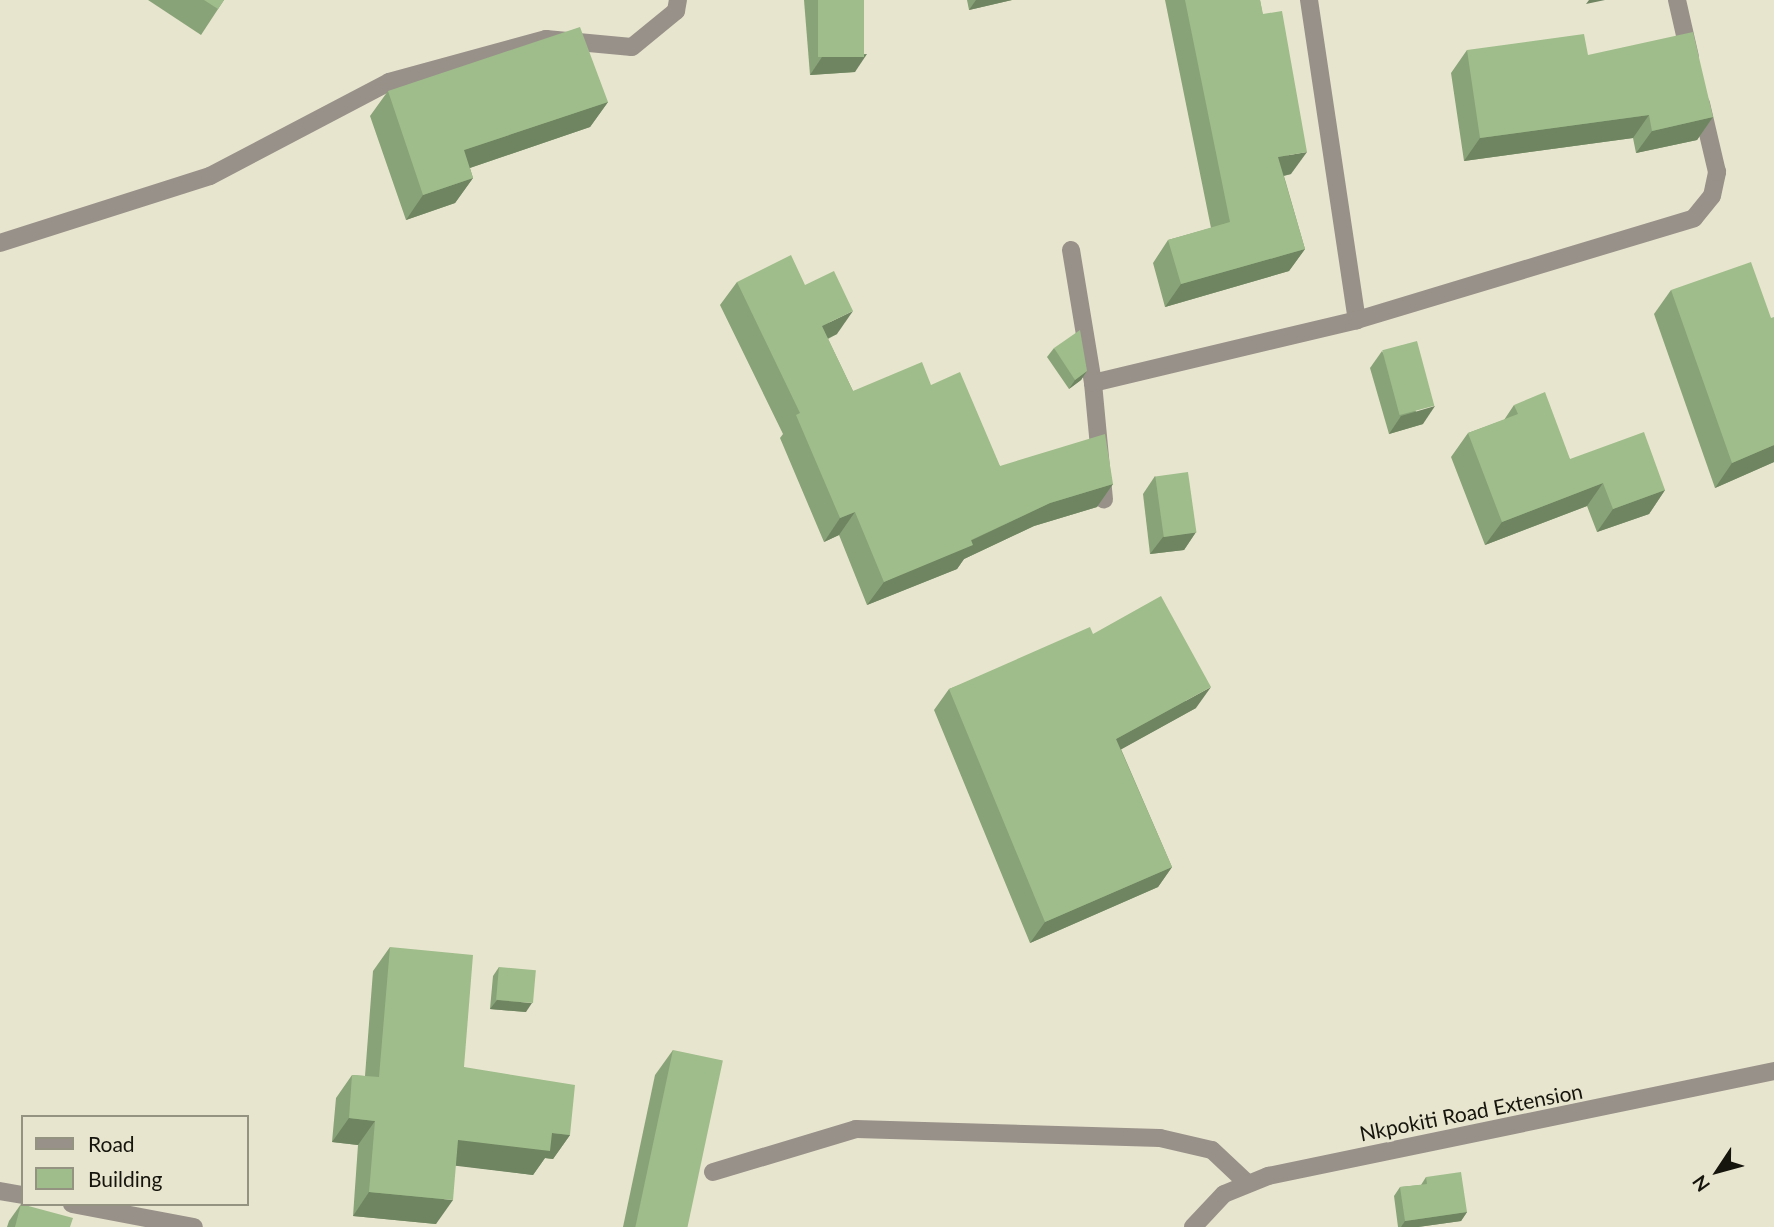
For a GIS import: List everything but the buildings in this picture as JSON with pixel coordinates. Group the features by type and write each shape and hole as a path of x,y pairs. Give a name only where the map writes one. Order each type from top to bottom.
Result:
{"street":[{"path":"0,243 210,176 389,82 547,39 632,47 676,11 678,0"},
{"path":"1309,0 1357,320"},
{"path":"1093,383 1357,320 1694,218 1712,196 1717,172 1677,0"},
{"path":"1071,250 1093,383 1104,499"},
{"name":"Nkpokiti Road Extension","path":"1193,1227 1224,1194 1247,1183 1774,1071"},
{"path":"713,1172 856,1129 1160,1138 1212,1150 1247,1183"},
{"path":"0,1191 21,1195"},
{"path":"83,1206 194,1227"}]}
